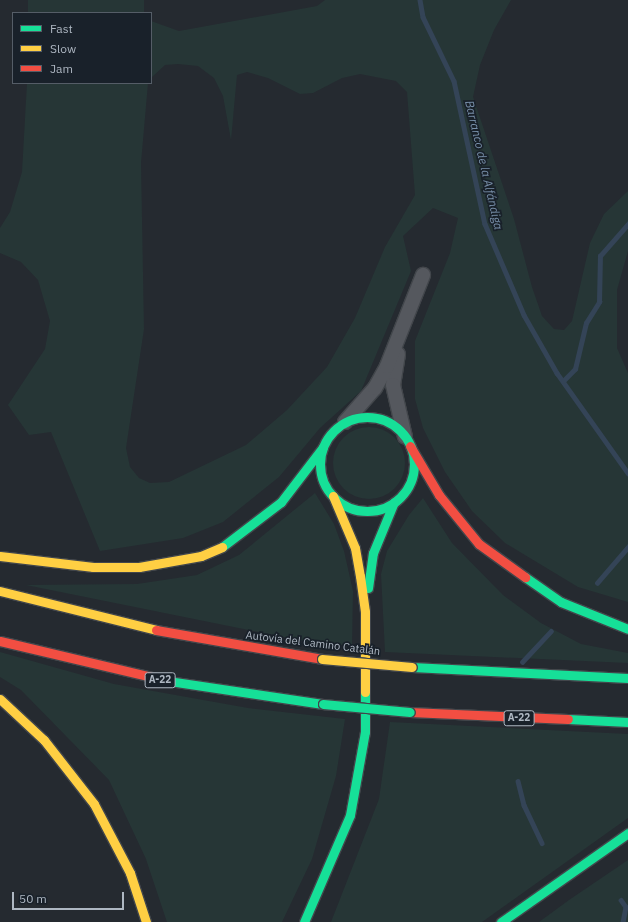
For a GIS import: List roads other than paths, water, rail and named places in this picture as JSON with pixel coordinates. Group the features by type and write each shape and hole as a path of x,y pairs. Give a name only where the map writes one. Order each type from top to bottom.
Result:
{"main road":[{"path":"0,556 93,567 139,567 201,556 225,546 281,502 323,447 345,422 378,418 408,441 439,495 479,544 561,602 628,629"},
{"path":"304,922 337,852 360,774 365,732 365,612 372,553 394,502 411,481 414,468 408,441"},
{"path":"323,447 321,474 333,496 355,548 365,612"},
{"path":"333,496 362,510 394,502"},
{"name":"Autovía del Camino Catalán","path":"0,591 160,632 322,658 412,667 628,678"},
{"name":"A-22","path":"0,642 166,681 323,704 410,712 628,722"},
{"path":"0,699 44,740 94,804 130,873 146,922"},
{"path":"500,922 628,833"}],"street":[{"path":"345,422 375,388 423,275"},
{"path":"408,313 393,386 408,441"}],"waterway":[{"name":"Barranco de la Alfándiga","path":"420,0 423,17 454,81 485,224 524,315 557,373 628,473"},
{"path":"563,381 575,369 586,323 599,302 600,256 628,224"},
{"name":"Barranco de la Alfándiga","path":"597,583 628,547"},
{"name":"Barranco de la Alfándiga","path":"522,662 551,631"},
{"name":"Barranco de la Alfándiga","path":"518,781 524,805 542,843"},
{"name":"Barranco de la Alfándiga","path":"621,900 626,907 623,922"}]}
